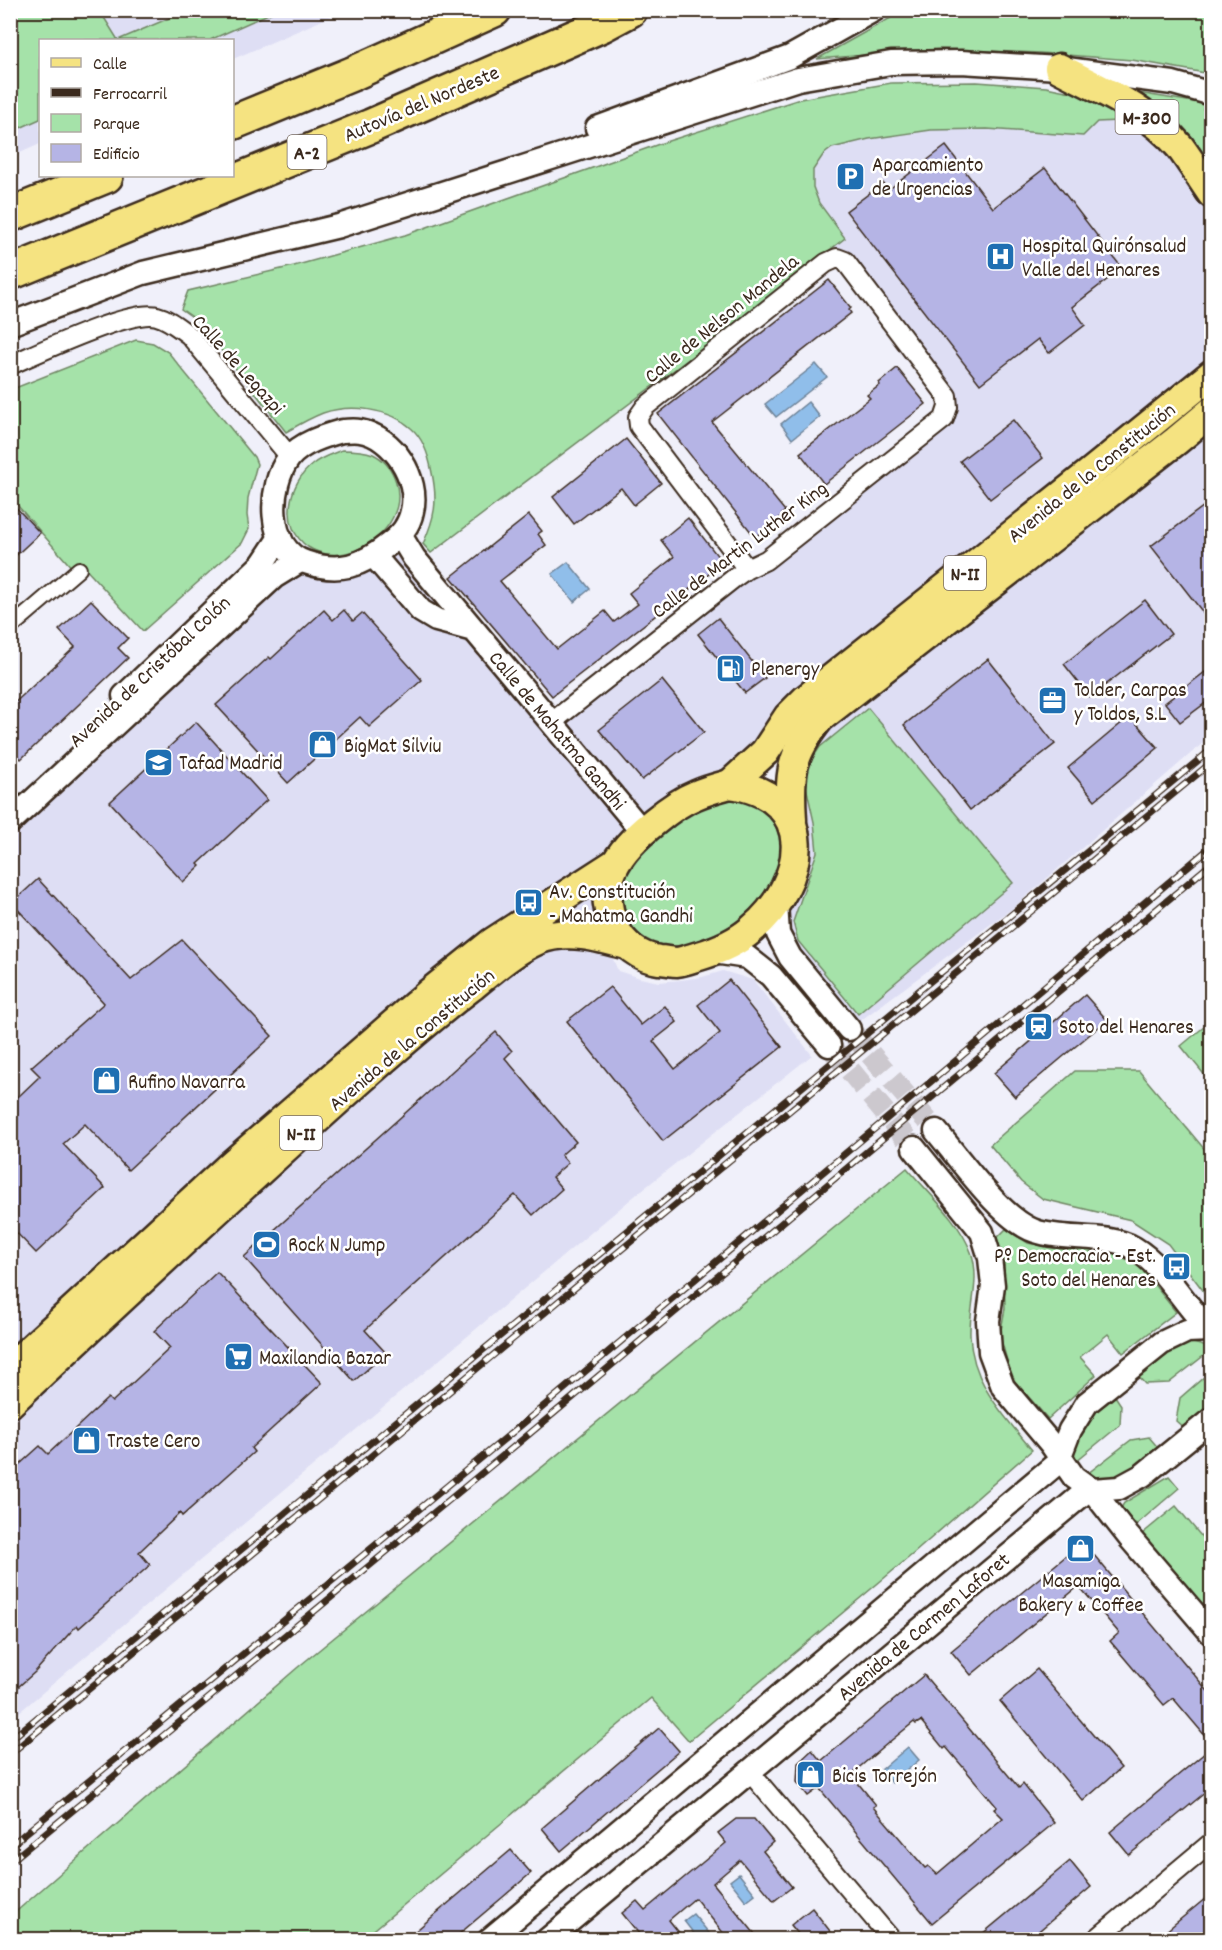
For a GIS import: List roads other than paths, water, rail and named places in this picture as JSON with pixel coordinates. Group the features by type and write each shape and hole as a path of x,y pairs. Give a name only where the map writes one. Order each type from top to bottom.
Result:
{"highway":[{"path":"234,122 352,74 494,10"},
{"name":"Autovía del Nordeste","path":"10,273 371,126 616,18 640,10"},
{"path":"10,215 104,177"}],"main road":[{"name":"M-300","path":"1059,68 1112,93 1151,120 1179,146 1212,194"},
{"name":"Avenida de la Constitución","path":"730,784 765,752 788,717 806,699 1203,381 1212,364"},
{"name":"Avenida de la Constitución","path":"792,820 790,784 794,762 803,738 820,718 1212,411"},
{"path":"730,784 750,786 775,799 792,820"},
{"name":"N-II","path":"730,784 694,796 666,812 624,848 614,864 608,885 608,909 615,929 627,945 646,958 678,962 714,952 751,930 776,903 793,872 797,848 792,820"},
{"name":"Avenida de la Constitución","path":"10,1368 232,1164 428,994 492,942 614,864"},
{"name":"Avenida de la Constitución","path":"10,1403 256,1173 400,1045 516,952 540,939 561,935 604,938 627,945"}],"street":[{"path":"10,324 143,273 339,226 394,208 634,114 790,57 874,10"},
{"name":"M-300","path":"394,208 798,78 891,63 962,62 1059,68 1173,83 1212,94"},
{"name":"Calle de Martin Luther King","path":"552,722 747,569 766,560 944,419 948,407 947,396 845,261 837,258"},
{"name":"Calle de Nelson Mandela","path":"747,569 639,426 638,417 645,407 826,262 837,258"},
{"name":"Calle de Legazpi","path":"10,365 128,318 155,315 189,335 290,457"},
{"path":"342,431 361,431 385,442 410,475 413,510 407,527 400,535 374,556 355,565 335,568 300,561 288,550 275,523 273,500 278,478 290,457 317,438 342,431"},
{"name":"Calle de Mahatma Gandhi","path":"400,535 414,558 642,831"},
{"name":"Avenida de Cristóbal Colón","path":"13,807 262,564 280,537"},
{"name":"Calle de Mahatma Gandhi","path":"374,556 422,611 436,620 473,630"},
{"name":"Avenida de Cristóbal Colón","path":"13,807 274,578 300,561"},
{"path":"10,628 79,569"},
{"path":"776,903 778,934 790,957 849,1029"},
{"path":"714,952 747,957 771,976 829,1045"},
{"path":"936,1131 1004,1211 1034,1230 1131,1246 1152,1260 1211,1331"},
{"path":"914,1148 982,1232 990,1258 993,1285 988,1321 990,1352 1003,1387 1074,1477 1091,1490 1212,1634"},
{"path":"1061,1458 1070,1430 1087,1403 1162,1343 1188,1331 1211,1331"},
{"path":"1091,1490 1119,1488 1143,1475 1212,1419"},
{"name":"Avenida de Carmen Laforet","path":"489,1940 1061,1458"},
{"name":"Avenida de Carmen Laforet","path":"547,1940 1091,1490"},
{"path":"749,1771 731,1774 723,1767 719,1760 726,1742 752,1745 749,1771 892,1940"},
{"path":"1095,1940 1212,1842"}],"water":[{"path":"816,364 827,377 776,417 765,404"},
{"path":"808,402 820,417 792,439 781,424"},
{"path":"568,562 590,589 574,602 552,574"},
{"path":"908,1747 919,1760 892,1783 881,1770"},
{"path":"739,1874 755,1894 746,1901 730,1881"},
{"path":"693,1914 714,1939 698,1939 684,1921"}],"tunnel":[{"path":"849,1029 936,1131"},
{"path":"829,1045 914,1148"}],"railway":[{"path":"10,1740 1212,749"},
{"path":"10,1754 1212,762"},
{"path":"10,1846 520,1426 1212,846"},
{"path":"10,1862 528,1435 1212,863"}],"place":[{"name":"Aparcamiento de Urgencias","path":"851,176"},
{"name":"Hospital Quirónsalud Valle del Henares","path":"1001,257"},
{"name":"Plenergy","path":"730,668"},
{"name":"Tolder, Carpas y Toldos, S.L","path":"1053,701"},
{"name":"BigMat Silviu","path":"323,745"},
{"name":"Tafad Madrid","path":"158,762"},
{"name":"Av. Constitución - Mahatma Gandhi","path":"528,903"},
{"name":"Soto del Henares","path":"1038,1026"},
{"name":"Rufino Navarra","path":"107,1081"},
{"name":"Rock N Jump","path":"267,1244"},
{"name":"Pº Democracia - Est. Soto del Henares","path":"1177,1267"},
{"name":"Maxilandia Bazar","path":"238,1357"},
{"name":"Traste Cero","path":"86,1440"},
{"name":"Masamiga Bakery & Coffee","path":"1081,1549"},
{"name":"Bicis Torrejón","path":"811,1775"}]}
